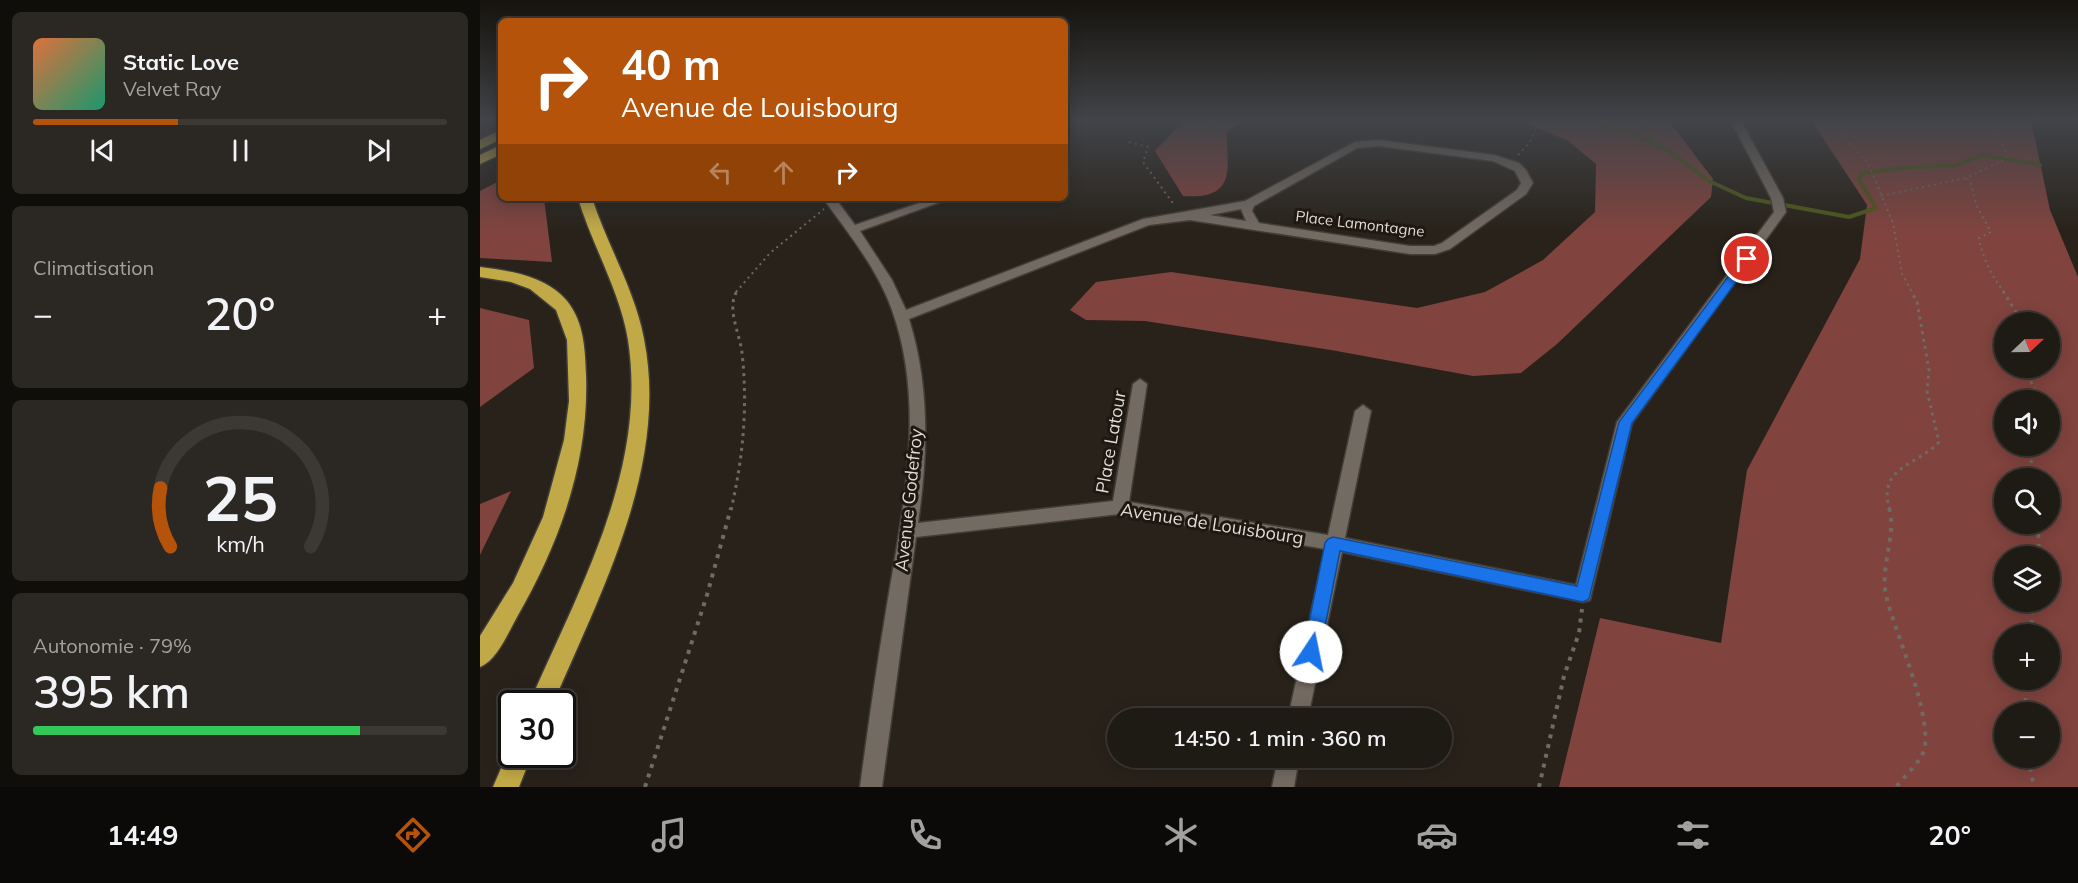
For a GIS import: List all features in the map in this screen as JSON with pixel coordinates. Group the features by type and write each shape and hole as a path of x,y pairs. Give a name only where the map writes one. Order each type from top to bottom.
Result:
{"highway":[{"path":"547,690 617,518 634,456 640,404 640,364 634,328 586,201"},
{"path":"480,273 528,282 547,291 562,306 574,337 579,386 572,447 555,511 516,599 480,656"},
{"path":"506,787 514,768"}],"street":[{"name":"Place Lamontagne","path":"902,318 1147,222 1249,204 1328,158"},
{"name":"Place Lamontagne","path":"1190,216 1410,250 1435,250 1446,246 1522,192 1527,183 1525,174 1511,162 1492,158"},
{"name":"Avenue de Louisbourg","path":"909,531 1120,507 1333,543 1583,594 1626,422 1780,212 1777,198 1756,158"},
{"path":"852,230 936,201"},
{"name":"Avenue Godefroy","path":"826,203 852,230 886,282 902,318 911,355 918,410 917,453 909,531 893,626 871,787"},
{"path":"1249,204 1246,211 1256,227"},
{"name":"Place Latour","path":"1120,507 1140,384"},
{"path":"1300,708 1333,543 1363,411"},
{"path":"1283,787 1287,768"}],"path":[{"path":"1144,158 1143,162 1177,208"},
{"path":"1511,162 1515,158"},
{"path":"1863,158 1868,163 1898,238 1902,274 1917,302 1929,370 1926,391 1935,418 1939,442 1927,455 1902,466 1889,481 1886,498 1892,517 1883,570 1886,596 1899,630 1927,733 1923,754 1896,787"},
{"path":"1881,196 1966,178 2006,158"},
{"path":"1966,178 1971,184 1976,205 1991,232 1979,238 1990,276 2005,293 2016,312"},
{"path":"645,787 715,569 741,467 747,419 747,379 732,298 738,285 826,203"},
{"path":"1539,787 1564,676 1581,621"},
{"path":"2030,768 2034,787"}],"shaded area":[{"path":"1159,158 1228,158 1225,180 1220,188 1200,196 1183,196"},
{"path":"1588,158 1697,158 1713,179 1711,197 1557,344 1521,373 1473,376 1331,350 1145,321 1086,320 1070,310 1096,282 1171,272 1417,308 1485,292 1543,260 1595,212 1596,164"},
{"path":"1836,158 2039,158 2050,210 2078,277 2078,787 1559,787 1600,618 1721,643 1747,470 1860,259 1867,205"},
{"path":"498,182 498,201 544,201 552,262 480,258 480,191"},
{"path":"480,308 529,320 534,368 480,407"},
{"path":"511,491 480,555 480,504"}],"waterway":[{"path":"1677,158 1709,181 1746,198 1849,217 1876,208 1859,179 1862,173 1909,167 1955,166 1975,158"},
{"path":"1998,158 2040,165"}],"route":[{"path":"1311,652 1333,543 1583,594 1626,422 1747,259"}]}
